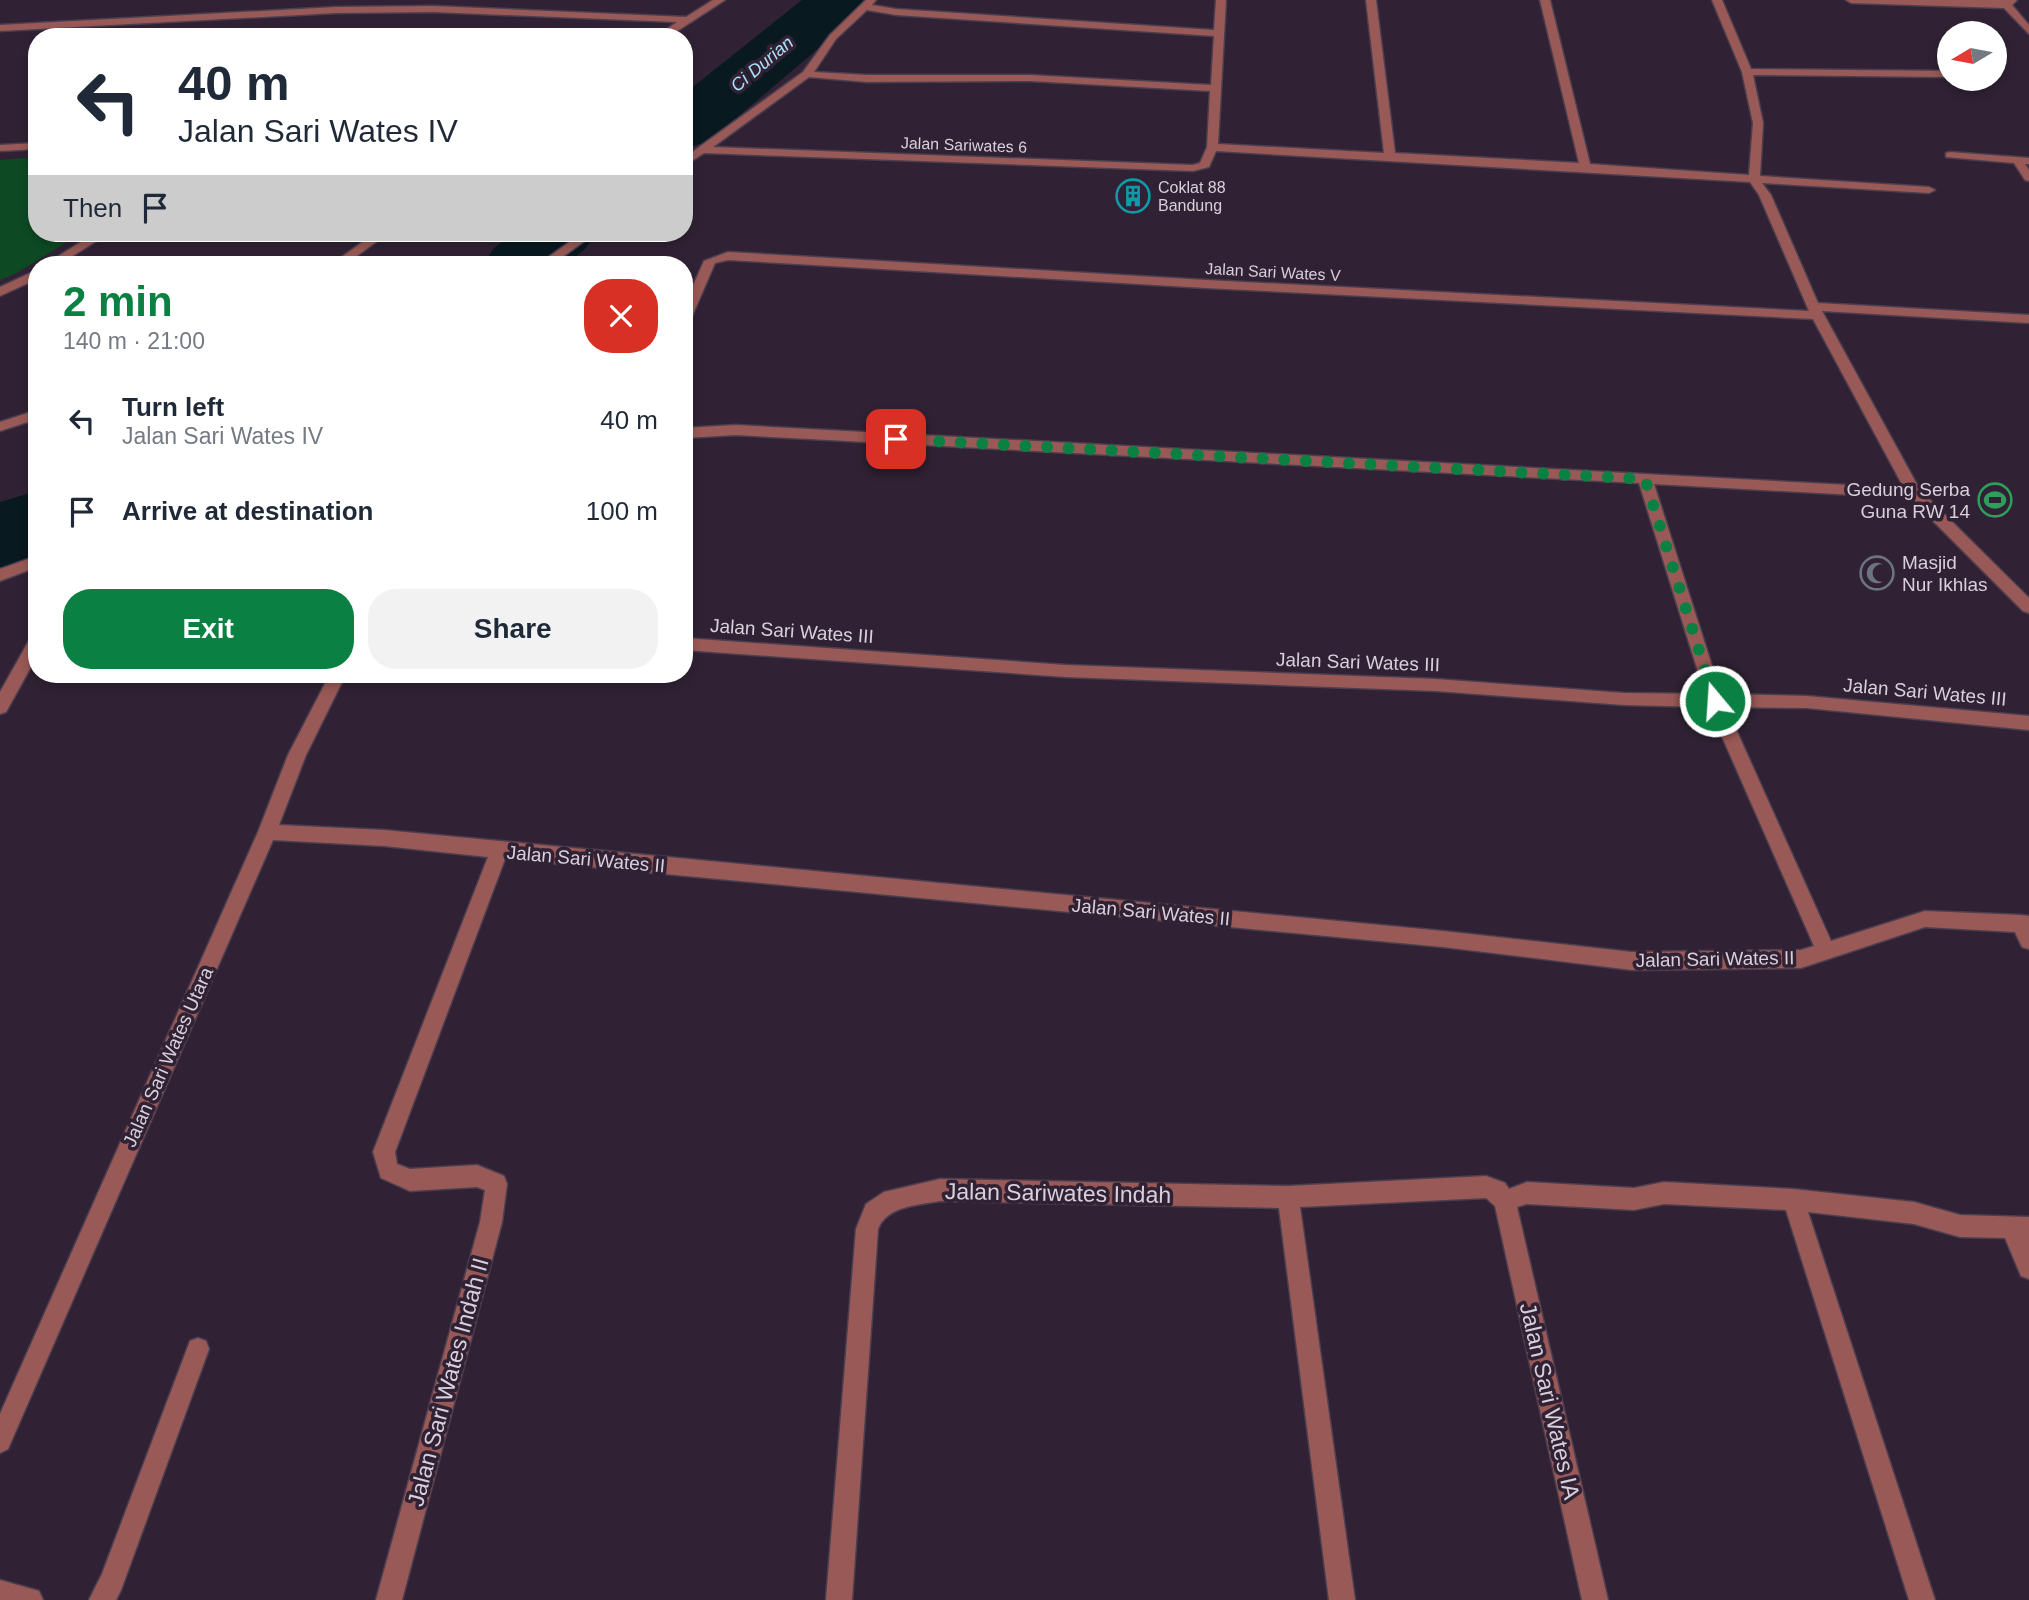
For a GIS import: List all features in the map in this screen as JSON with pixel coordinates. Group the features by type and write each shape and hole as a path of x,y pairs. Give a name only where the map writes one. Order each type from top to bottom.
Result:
{"street":[{"path":"675,28 720,0"},
{"path":"1221,0 1212,147 1585,167 1929,191"},
{"path":"1371,0 1390,156"},
{"path":"1545,0 1585,167"},
{"path":"1717,0 1747,72 1758,123 1754,179 1765,195 1816,311 1914,494 2029,607"},
{"path":"1851,0 2009,2 2029,31"},
{"path":"693,156 807,74 833,37 867,3 896,12 1218,33"},
{"path":"0,28 201,13 335,10 434,9 688,20"},
{"path":"1747,72 1937,74"},
{"path":"807,74 860,78 966,77 1215,88"},
{"path":"0,148 28,146"},
{"name":"Jalan Sariwates 6","path":"702,150 1194,168 1205,165 1212,147"},
{"path":"1950,155 2023,160 2029,178"},
{"path":"65,256 88,242"},
{"path":"349,256 369,242"},
{"path":"556,256 576,242"},
{"name":"Jalan Sari Wates V","path":"693,300 710,261 728,256 1192,284 2029,319"},
{"path":"0,292 28,278"},
{"path":"0,427 28,417"},
{"path":"693,432 736,430 1914,494"},
{"path":"1645,479 1715,701 1826,952"},
{"path":"0,575 28,564"},
{"name":"Jalan Sari Wates III","path":"693,645 1066,671 1436,685 1624,699 1807,702 2029,723"},
{"path":"0,707 28,656"},
{"name":"Jalan Sari Wates Utara","path":"0,1441 267,832 298,755 334,683"},
{"name":"Jalan Sari Wates II","path":"267,832 384,838 1443,939 1632,961 1788,960 1826,952 1925,919 2026,929"},
{"name":"Jalan Sari Wates Indah II","path":"389,1600 491,1222 496,1184 477,1176 410,1180 388,1171 384,1152 499,851"},
{"name":"Jalan Sariwates Indah","path":"839,1600 867,1229 874,1212 892,1200 940,1190 1288,1197 1486,1187 1497,1191 1505,1201"},
{"path":"1505,1201 1527,1193 1634,1199 1664,1193 1793,1200 1914,1213 1961,1226 2020,1228 2029,1268"},
{"path":"1288,1197 1342,1600"},
{"path":"1793,1200 1922,1600"},
{"name":"Jalan Sari Wates IA","path":"1505,1201 1595,1600"},
{"path":"102,1600 112,1581 198,1349"},
{"path":"0,1593 30,1600"}],"green space":[{"path":"28,158 28,242 67,242 44,256 28,256 28,266 0,280 0,160"}],"waterway":[{"name":"Ci Durian","path":"693,121 839,0"},
{"name":"Ci Durian","path":"531,256 548,242"},
{"name":"Ci Durian","path":"0,538 28,527"}],"place":[{"name":"Coklat 88 Bandung","path":"1133,196"},
{"name":"Gedung Serba Guna RW 14","path":"1995,500"},
{"name":"Masjid Nur Ikhlas","path":"1877,573"}],"route":[{"path":"896,439 1645,479 1715,701"}]}
